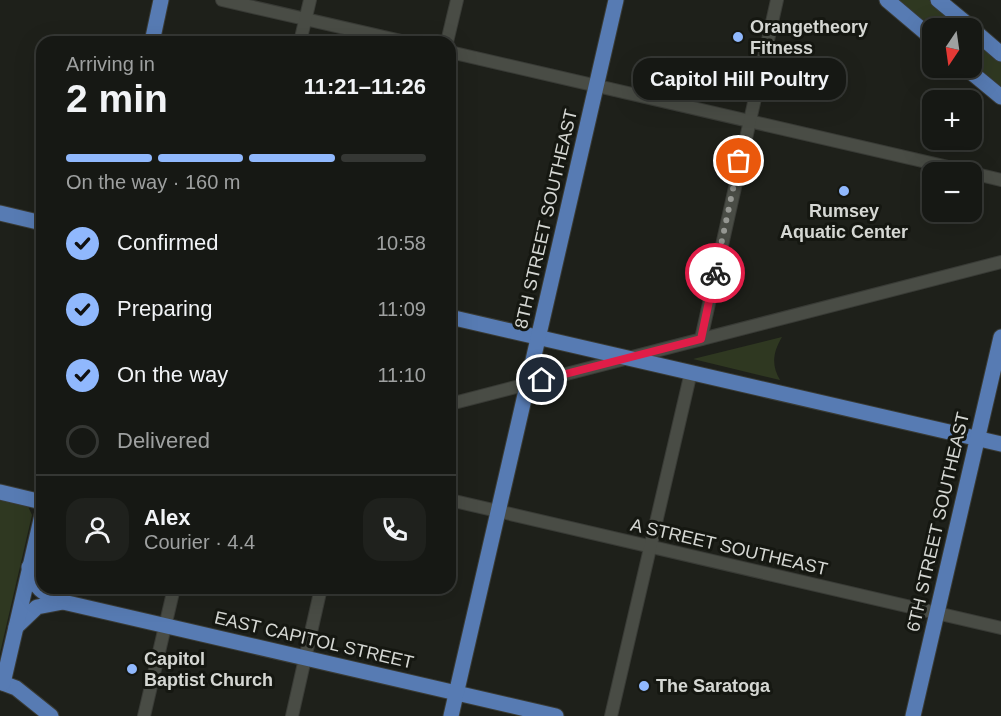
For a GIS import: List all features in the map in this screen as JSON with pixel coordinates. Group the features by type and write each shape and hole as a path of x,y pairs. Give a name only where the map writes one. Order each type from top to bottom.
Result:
{"main road":[{"path":"153,36 161,0"},
{"name":"8TH STREET SOUTHEAST","path":"451,716 616,0"},
{"path":"887,0 922,30"},
{"path":"938,0 959,18"},
{"path":"982,38 1001,54"},
{"path":"978,78 1001,97"},
{"path":"0,213 36,222"},
{"path":"456,318 1001,444"},
{"name":"6TH STREET SOUTHEAST","path":"913,716 1001,337"},
{"path":"0,492 36,501"},
{"path":"36,539 1,686 16,688 51,716"},
{"path":"29,567 36,585"},
{"path":"46,594 63,602"},
{"path":"16,627 37,607 63,602"},
{"name":"EAST CAPITOL STREET","path":"63,602 556,716"}],"street":[{"path":"222,0 380,36"},
{"path":"301,36 310,0"},
{"path":"448,36 457,0"},
{"path":"701,339 777,0"},
{"path":"456,53 924,162"},
{"path":"982,176 1001,180"},
{"path":"456,402 1001,262"},
{"path":"611,716 691,372"},
{"name":"A STREET SOUTHEAST","path":"456,502 1001,628"},
{"path":"144,716 173,594"},
{"path":"292,716 320,594"}],"green space":[{"path":"899,0 929,0 950,18 922,20"},
{"path":"982,46 1001,62 1001,87 982,71"},
{"path":"782,337 774,358 775,369 780,380 693,359"},
{"path":"0,494 25,500 32,515 0,653"}],"way so far":[{"path":"715,273 739,161"}],"place":[{"name":"Orangetheory Fitness","path":"738,37"},
{"name":"Capitol Hill Poultry","path":"739,161"},
{"name":"Rumsey Aquatic Center","path":"844,191"},
{"name":"Capitol Baptist Church","path":"132,669"},
{"name":"The Saratoga","path":"644,686"}],"route":[{"path":"542,380 701,339 715,273"}]}
